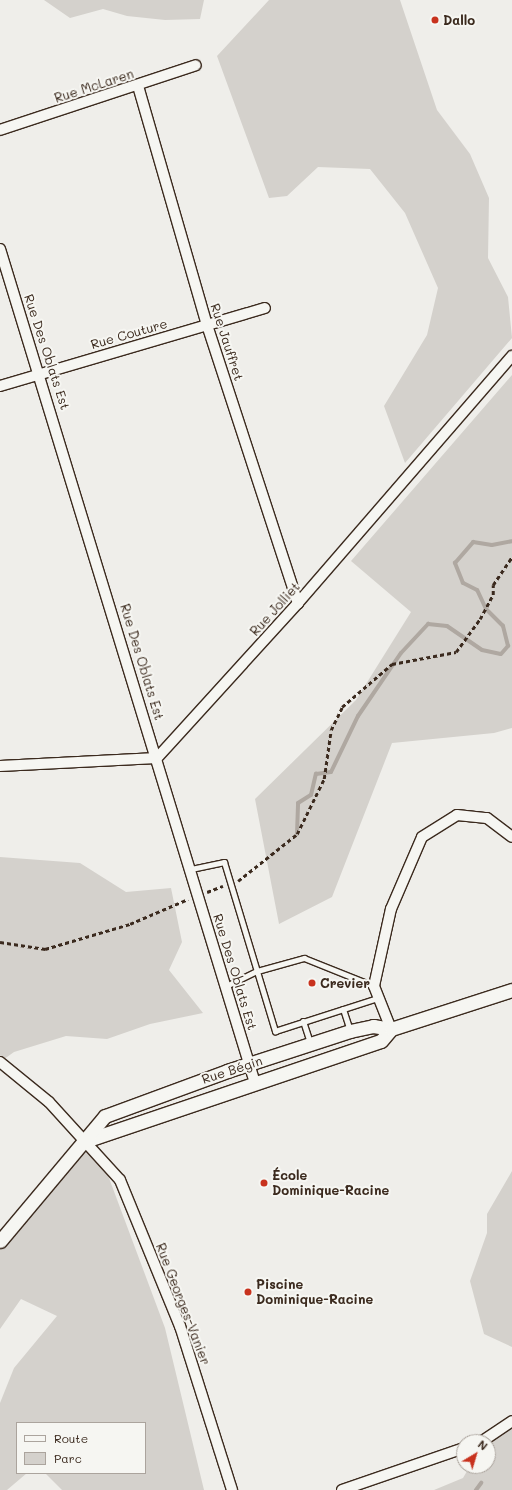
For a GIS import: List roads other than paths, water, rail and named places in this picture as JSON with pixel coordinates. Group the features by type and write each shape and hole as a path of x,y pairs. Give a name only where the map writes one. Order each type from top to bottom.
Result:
{"street":[{"name":"Rue McLaren","path":"0,130 138,86 196,65"},
{"name":"Rue Jauffret","path":"138,86 207,325 298,603"},
{"name":"Rue Des Oblats Est","path":"0,249 40,373 255,1083"},
{"name":"Rue Couture","path":"0,386 265,308"},
{"name":"Rue Jolliet","path":"157,758 298,603 512,356"},
{"path":"0,766 157,758"},
{"path":"391,1029 374,986 390,908 422,837 457,815 487,818 512,837"},
{"name":"Rue Bégin","path":"0,1241 105,1116 249,1064 350,1031 373,1026 391,1029 512,990"},
{"name":"Rue Bégin","path":"85,1141 381,1041 391,1029"},
{"name":"Rue Georges-Vanier","path":"0,1062 49,1102 120,1180 180,1326 232,1490"},
{"path":"493,1434 512,1421"},
{"path":"342,1490 456,1451"}],"lane":[{"path":"191,869 224,862 275,1030 378,998"},
{"path":"226,986 257,971 304,958 374,986"},
{"path":"344,1008 350,1031"},
{"path":"303,1021 310,1044"}],"waterway":[{"path":"297,834 298,803 311,795 316,774 331,772 358,716 401,653 428,624 447,626 482,650 501,654 508,646 503,626 486,609 477,590 463,583 455,563 473,542 492,545 512,541"},
{"path":"476,1490 481,1483"}],"place":[{"name":"Dallo","path":"435,20"},
{"name":"Crevier","path":"312,983"},
{"name":"École Dominique-Racine","path":"264,1183"},
{"name":"Piscine Dominique-Racine","path":"248,1292"}]}
